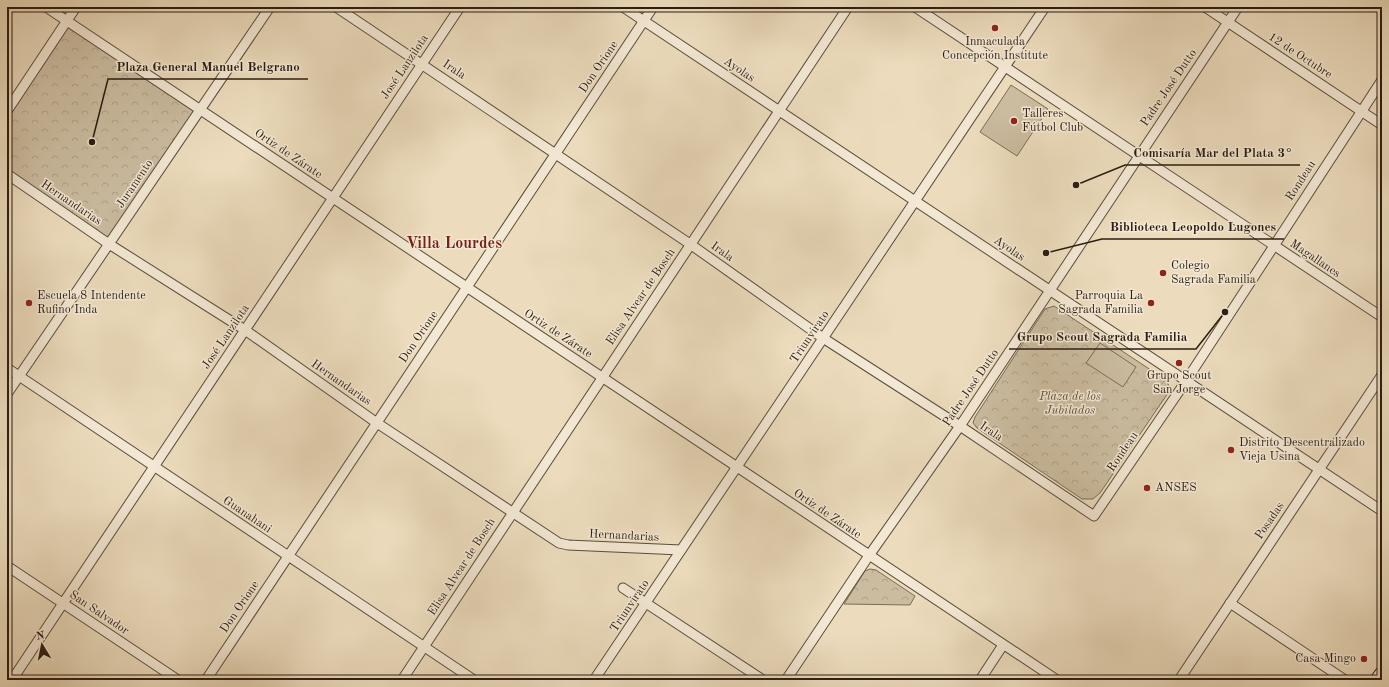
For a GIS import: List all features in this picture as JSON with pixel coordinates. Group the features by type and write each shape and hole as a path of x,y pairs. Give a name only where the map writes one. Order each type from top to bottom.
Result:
{"main road":[{"path":"1377,680 1382,673"}],"street":[{"name":"Ortiz de Zárate","path":"46,7 333,198 466,289 737,467 868,557 1056,680"},
{"path":"7,111 76,7"},
{"name":"Juramento","path":"7,394 199,109 270,7"},
{"name":"Irala","path":"336,7 422,63 690,244 823,338 960,426 1094,516"},
{"name":"José Lanzilota","path":"12,680 460,7"},
{"name":"Ayolas","path":"623,7 1382,511"},
{"name":"Don Orione","path":"206,680 653,7"},
{"name":"Elisa Alvear de Bosch","path":"402,680 848,7"},
{"name":"Magallanes","path":"915,7 1382,317"},
{"name":"Triunvirato","path":"594,680 1045,7"},
{"name":"12 de Octubre","path":"1205,7 1382,124"},
{"name":"Padre José Dutto","path":"786,680 868,557 960,426 1238,7"},
{"name":"Rondeau","path":"1094,516 1186,381 1273,245 1382,80"},
{"name":"Hernandarias","path":"7,174 109,244 245,330 377,423 559,543 568,545 681,550"},
{"name":"Guanahani","path":"7,368 474,680"},
{"name":"Posadas","path":"1179,680 1382,375"},
{"name":"San Salvador","path":"7,566 178,680"},
{"path":"623,588 763,680"},
{"path":"1230,602 1345,680"},
{"path":"980,680 1003,645"}],"green space":[{"path":"67,21 199,109 109,244 7,174 7,111"},
{"name":"Talleres Fútbol Club","path":"1011,85 1048,109 1017,156 980,132"},
{"name":"Plaza de los Jubilados","path":"1054,306 1166,380 1169,386 1168,393 1100,493 1093,499 1082,499 977,428 973,423 975,417 1045,309"},
{"path":"1100,343 1136,367 1123,387 1086,363"},
{"path":"870,569 876,570 915,596 910,605 844,604 865,571"}],"place":[{"name":"Inmaculada Concepción Institute","path":"995,28"},
{"name":"Talleres Fútbol Club","path":"1014,121"},
{"name":"Plaza General Manuel Belgrano","path":"92,142"},
{"name":"Comisaría Mar del Plata 3°","path":"1076,185"},
{"name":"Biblioteca Leopoldo Lugones","path":"1046,253"},
{"name":"Colegio Sagrada Familia","path":"1163,273"},
{"name":"Escuela 8 Intendente Rufino Inda","path":"29,303"},
{"name":"Parroquia La Sagrada Familia","path":"1151,303"},
{"name":"Grupo Scout Sagrada Familia","path":"1225,312"},
{"name":"Grupo Scout San Jorge","path":"1179,363"},
{"name":"Distrito Descentralizado Vieja Usina","path":"1231,450"},
{"name":"ANSES","path":"1147,488"},
{"name":"Casa Mingo","path":"1364,659"}],"district":[{"name":"Villa Lourdes","path":"454,244"}]}
